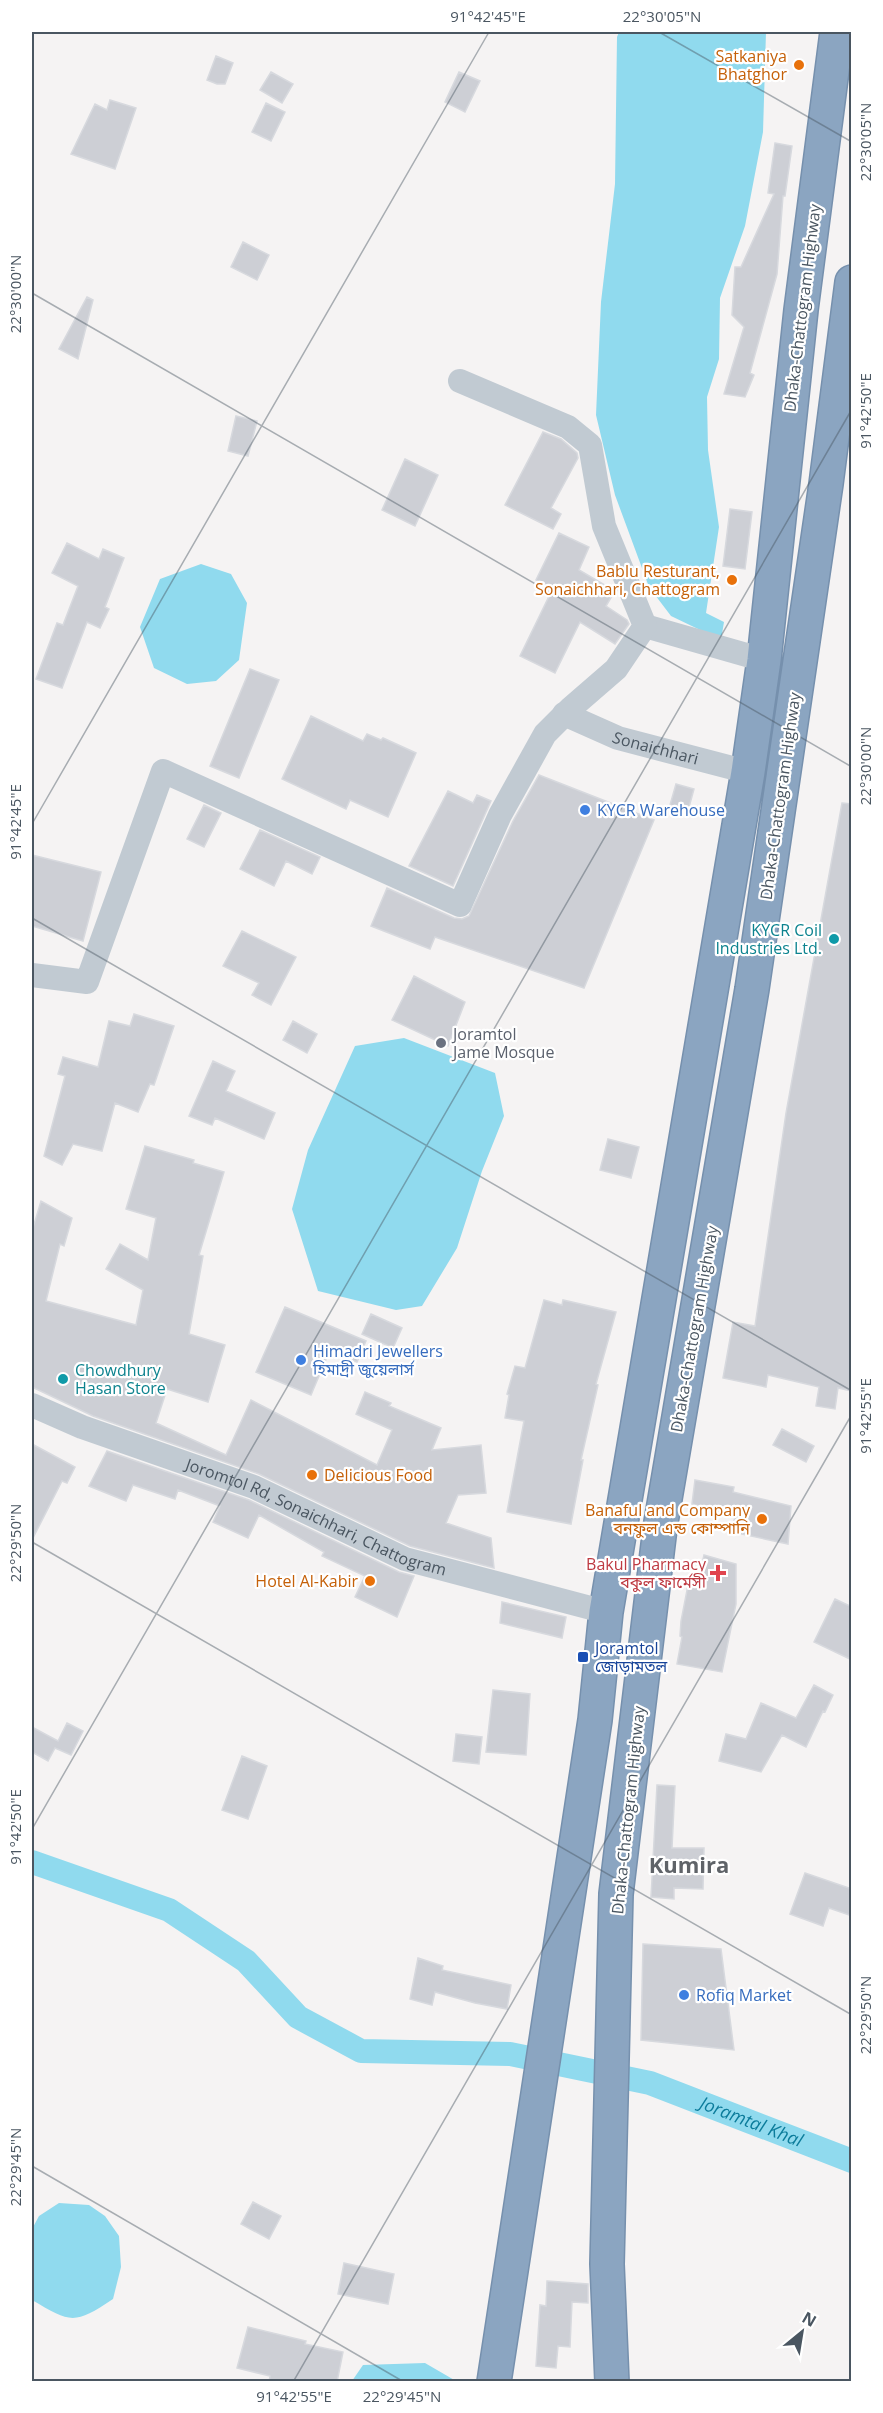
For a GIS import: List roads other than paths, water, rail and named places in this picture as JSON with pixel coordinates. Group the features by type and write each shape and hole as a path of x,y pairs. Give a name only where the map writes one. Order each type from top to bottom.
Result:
{"highway":[{"name":"Dhaka-Chattogram Highway","path":"494,2382 595,1720 606,1612 748,772 764,660 801,310 837,32"},
{"name":"Dhaka-Chattogram Highway","path":"612,2382 607,2264 616,1894 660,1528 752,988 824,495 852,282"}],"street":[{"path":"460,381 568,427 590,445 604,526 645,626"},
{"path":"645,626 764,660"},
{"path":"32,975 87,982 163,771 460,905 500,815 545,734 564,714 616,669 645,626"},
{"name":"Sonaichhari","path":"564,714 618,738 748,772"},
{"name":"Joromtol Rd, Sonaichhari, Chattogram","path":"32,1405 82,1427 254,1487 405,1559 606,1612"}],"water":[{"path":"619,32 766,32 763,132 745,226 720,298 719,359 707,397 708,450 719,527 706,613 724,622 721,640 671,616 649,587 615,495 596,415 601,302 615,184 617,37"},
{"path":"201,564 231,574 247,603 239,660 216,681 187,684 154,668 140,627 160,579"},
{"path":"404,1038 495,1073 504,1116 482,1171 457,1248 422,1306 396,1310 318,1291 292,1209 308,1150 355,1046"},
{"path":"59,2203 89,2205 105,2216 119,2236 121,2267 113,2299 81,2317 64,2317 32,2300 32,2229 39,2216"},
{"path":"425,2363 456,2381 352,2381 363,2365"}],"waterway":[{"name":"Joramtal Khal","path":"32,1862 169,1910 246,1961 298,2017 361,2051 510,2054 650,2083 852,2161"}],"place":[{"name":"Satkaniya Bhatghor","path":"799,65"},
{"name":"Bablu Resturant, Sonaichhari, Chattogram","path":"732,580"},
{"name":"KYCR Warehouse","path":"585,810"},
{"name":"KYCR Coil Industries Ltd.","path":"834,939"},
{"name":"Joramtol Jame Mosque","path":"441,1043"},
{"name":"Himadri Jewellers হিমাদ্রী জুয়েলার্স","path":"301,1360"},
{"name":"Chowdhury Hasan Store","path":"63,1379"},
{"name":"Delicious Food","path":"312,1475"},
{"name":"Banaful and Company বনফুল এন্ড কোম্পানি","path":"762,1519"},
{"name":"Bakul Pharmacy বকুল ফার্মেসী","path":"718,1573"},
{"name":"Hotel Al-Kabir","path":"370,1581"},
{"name":"Joramtol জোড়ামতল","path":"583,1657"},
{"name":"Rofiq Market","path":"684,1995"}],"district":[{"name":"Kumira","path":"689,1865"}]}
